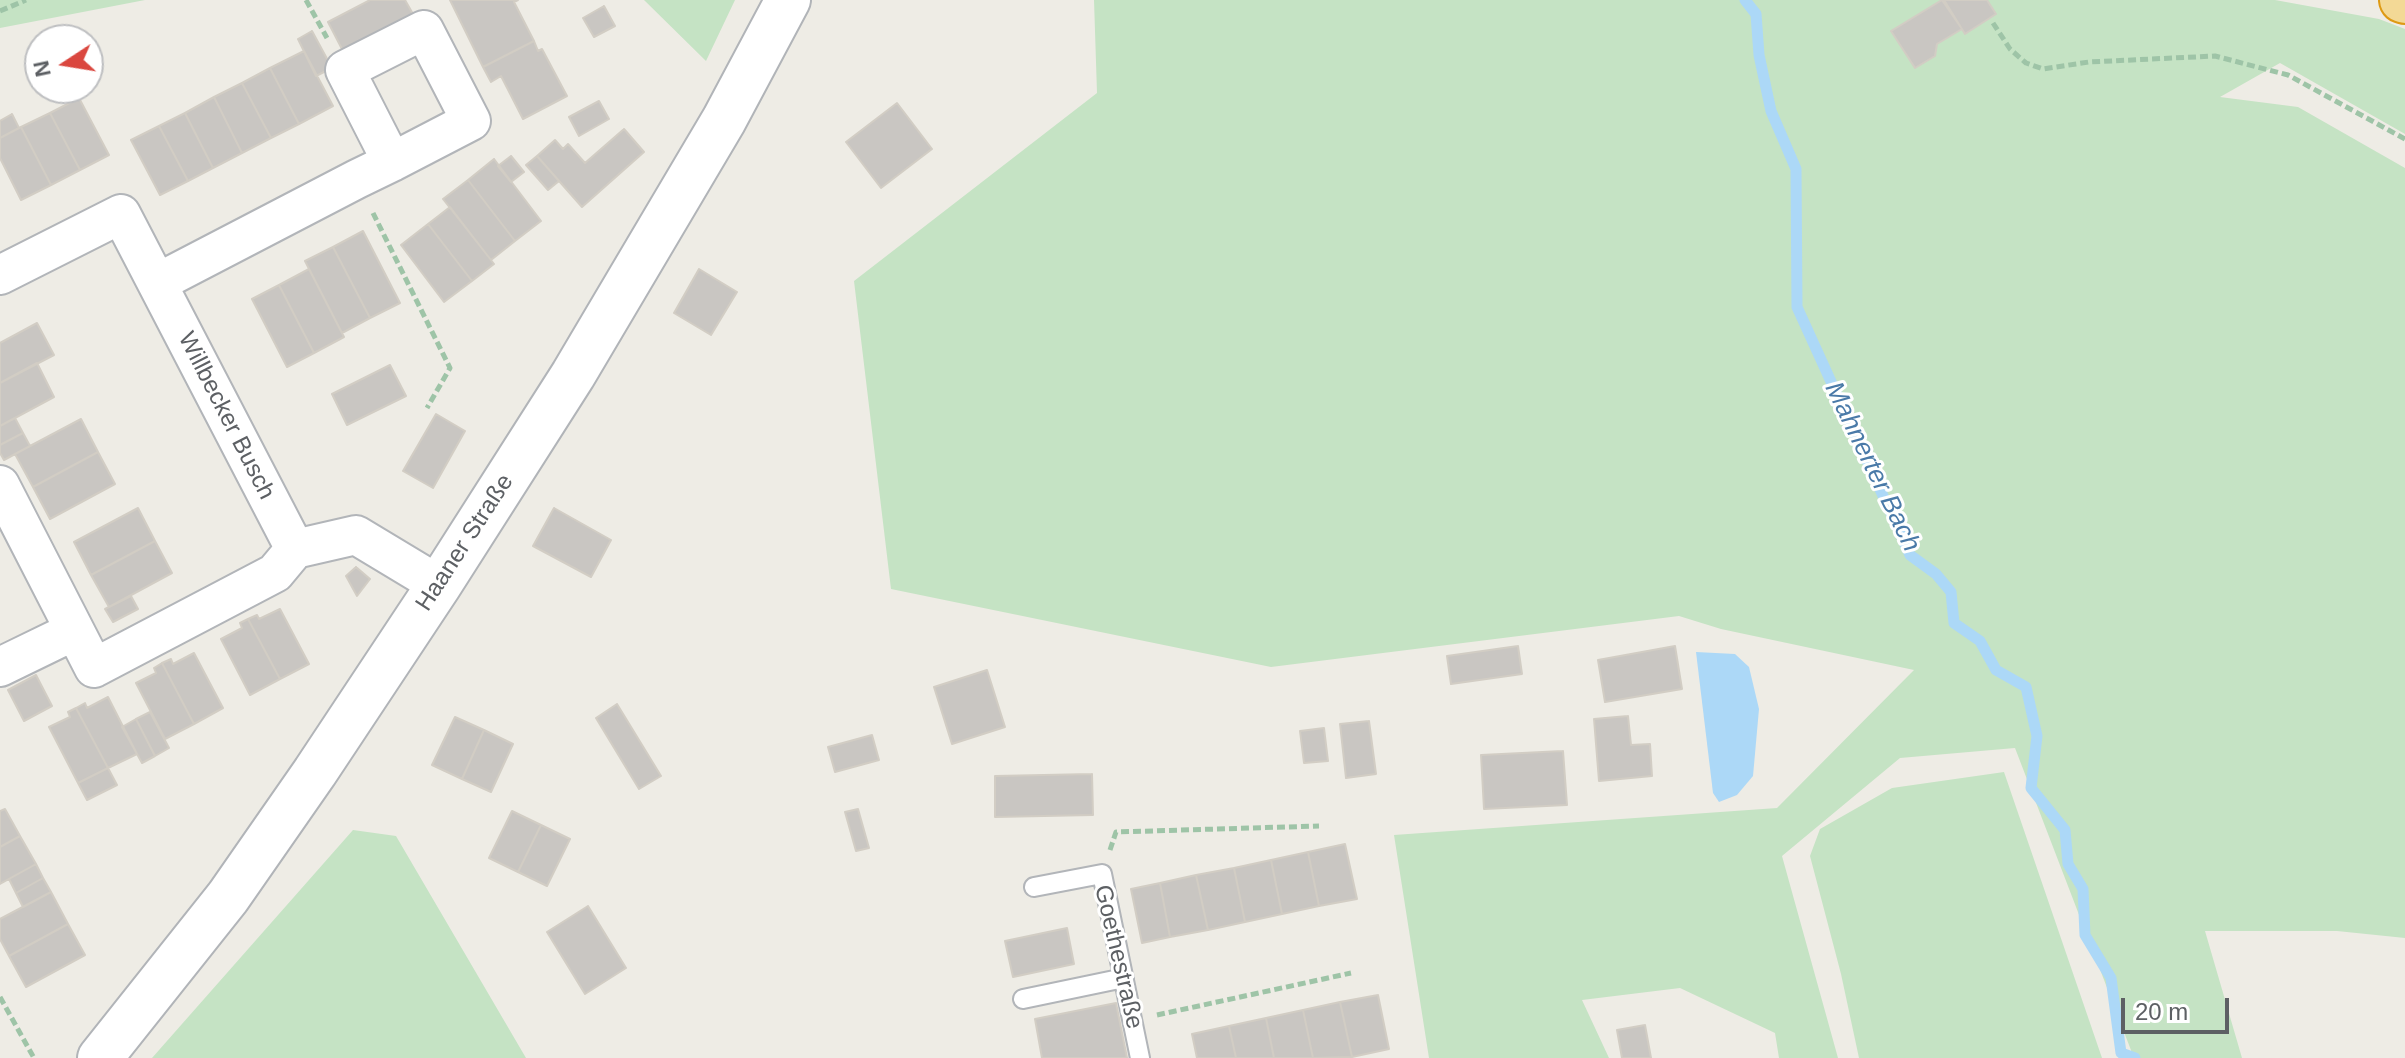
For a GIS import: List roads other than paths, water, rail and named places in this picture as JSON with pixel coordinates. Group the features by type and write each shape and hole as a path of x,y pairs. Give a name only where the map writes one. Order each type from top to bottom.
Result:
{"main road":[{"name":"Haaner Straße","path":"100,1058 228,897 439,585 573,375 724,120 788,0"}],"street":[{"path":"157,283 392,162"},
{"name":"Willbecker Busch","path":"0,275 121,214 295,549"},
{"path":"0,485 94,668 275,573 295,549 356,535 439,585"},
{"path":"0,667 74,631"}],"lane":[{"name":"Goethestraße","path":"1034,887 1102,874 1140,1058"},
{"path":"1023,999 1124,978"}],"water":[{"path":"1696,652 1735,654 1749,667 1759,709 1753,776 1737,795 1719,802 1713,793"}],"waterway":[{"name":"Mahnerter Bach","path":"1745,0 1756,14 1759,55 1771,111 1796,169 1797,307 1910,555 1936,574 1951,592 1954,623 1980,641 1996,670 2026,687 2037,736 2031,788 2065,830 2068,864 2083,889 2085,935 2111,978 2121,1053 2135,1058"}]}
